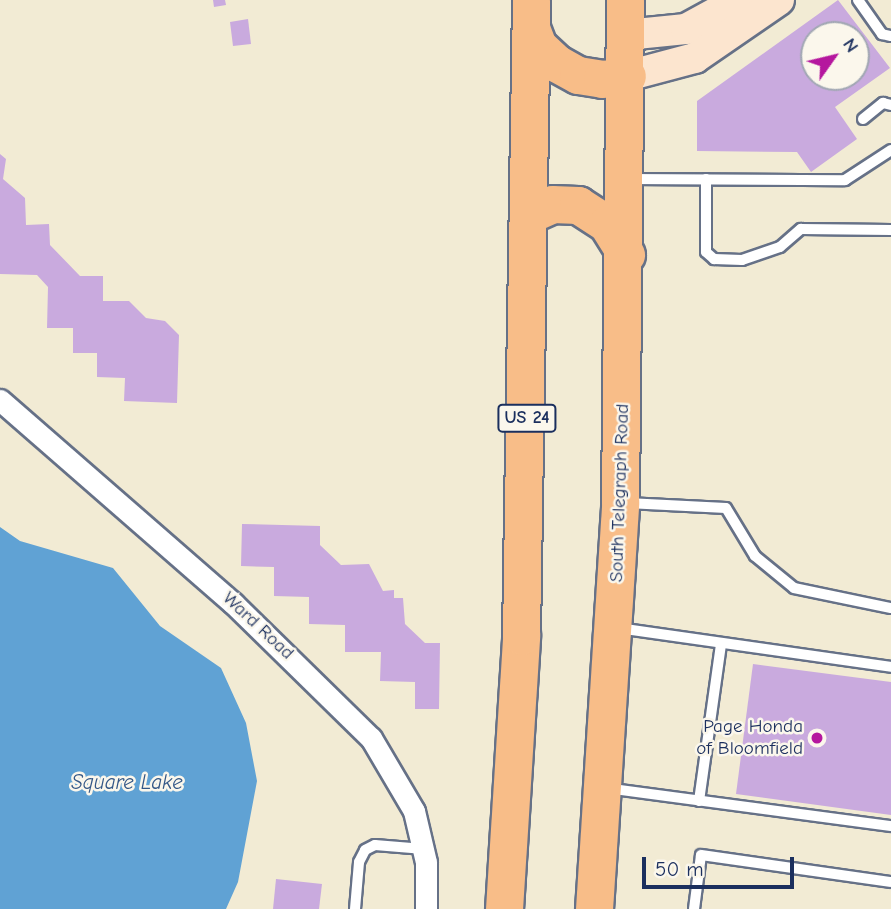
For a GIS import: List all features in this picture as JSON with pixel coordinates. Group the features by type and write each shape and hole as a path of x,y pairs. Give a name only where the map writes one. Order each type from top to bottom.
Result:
{"highway":[{"path":"531,14 538,46 556,63 578,75 602,79 626,76"},
{"name":"US 24","path":"504,909 521,648 530,214 531,14"},
{"name":"South Telegraph Road","path":"594,909 615,628 620,503 626,255 626,18"},
{"path":"530,214 552,204 578,205 607,224 626,255"}],"street":[{"path":"626,18 686,29 740,0"},
{"path":"626,76 687,62 779,0"},
{"name":"Ward Road","path":"0,400 233,603 356,722 406,791 424,849 426,909"}],"lane":[{"path":"858,0 887,35 891,46"},
{"path":"863,118 883,103 891,104"},
{"path":"626,179 845,180 891,150"},
{"path":"706,179 706,251 714,259 742,260 780,247 801,229 891,230"},
{"path":"620,503 726,508 755,556 794,588 891,608"},
{"path":"615,628 891,667"},
{"path":"699,801 721,644"},
{"path":"604,788 891,826"},
{"path":"355,909 359,862 365,850 374,845 424,849"},
{"path":"694,909 701,856 891,882"}],"water":[{"name":"Square Lake","path":"0,527 20,541 113,568 160,626 221,668 246,723 257,781 238,882 226,909 0,909"}],"building":[{"path":"213,0 225,0 226,5 214,7"},
{"path":"838,0 854,21 809,21"},
{"path":"248,19 251,44 233,46 230,22"},
{"path":"800,27 800,91 858,91 835,107 857,139 811,172 797,152 697,151 697,101"},
{"path":"870,42 890,68 870,82"},
{"path":"0,154 6,159 3,179 25,198 26,225 49,224 50,245 80,276 103,276 103,301 129,301 146,318 165,321 179,335 177,403 124,401 125,378 97,377 97,353 73,353 73,328 47,328 48,287 37,275 0,274"},
{"path":"242,524 320,526 320,545 341,565 369,564 383,591 394,590 394,598 403,598 405,624 425,643 440,643 439,709 415,709 415,682 380,681 381,652 345,652 345,625 309,624 309,597 274,596 274,567 241,566"},
{"name":"Page Honda of Bloomfield","path":"753,664 891,682 891,815 736,794"},
{"path":"276,879 322,884 319,909 273,909"}],"place":[{"name":"Page Honda of Bloomfield","path":"817,738"}]}
